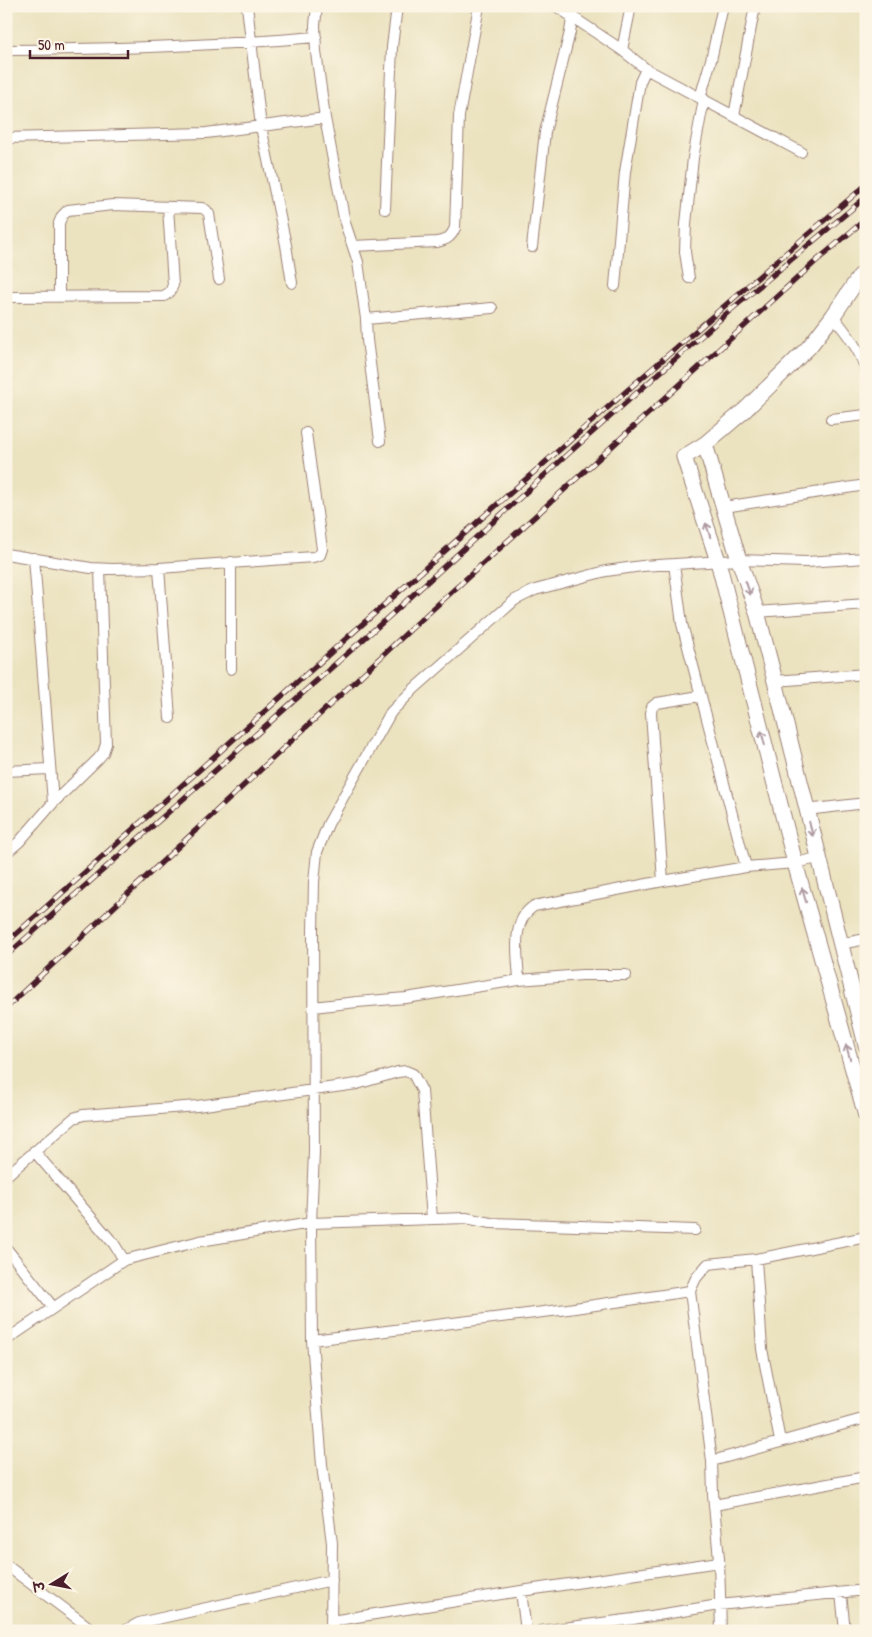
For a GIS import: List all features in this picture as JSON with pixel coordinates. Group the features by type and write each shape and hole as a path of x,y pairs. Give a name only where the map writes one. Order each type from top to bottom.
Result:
{"street":[{"path":"247,6 261,127 286,245 292,283"},
{"path":"317,6 316,37 325,118 345,223 358,262 380,441"},
{"path":"385,209 392,48 397,6"},
{"path":"353,246 437,242 452,236 455,228 459,116 479,6"},
{"path":"556,6 622,50 646,70 801,152"},
{"path":"532,247 546,132 570,32 574,6"},
{"path":"622,50 631,6"},
{"path":"690,278 685,252 693,158 702,99 723,6"},
{"path":"734,116 755,6"},
{"path":"6,50 98,49 316,37"},
{"path":"616,286 625,172 640,82 646,70"},
{"path":"6,138 206,133 325,118"},
{"path":"59,296 59,222 62,216 68,210 113,205 202,208 206,210 209,214 219,279"},
{"path":"6,297 164,296 170,292 173,284 168,207"},
{"path":"866,272 860,276 809,347 745,410 704,444 684,457 718,561 795,863 866,1116"},
{"path":"366,319 492,308"},
{"path":"833,316 846,332 866,370"},
{"path":"830,419 866,415"},
{"path":"6,554 100,569 159,568 313,558 320,554 322,549 306,433"},
{"path":"704,444 739,560 757,612 866,1045"},
{"path":"724,508 866,485"},
{"path":"34,558 53,803"},
{"path":"719,1562 521,1591 331,1626 332,1543 322,1465 312,1340 311,1223 314,1152 313,911 317,852 328,824 391,712 415,688 515,600 535,590 606,570 739,560 807,562 866,558"},
{"path":"231,562 231,669"},
{"path":"674,564 682,624 746,867"},
{"path":"159,568 170,718"},
{"path":"6,853 19,842 53,803 98,759 103,753 106,744 100,569"},
{"path":"757,612 866,604"},
{"path":"775,681 866,674"},
{"path":"663,881 652,707 657,703 700,696"},
{"path":"6,772 49,769"},
{"path":"806,810 866,802"},
{"path":"519,980 519,925 528,910 541,904 746,867 795,863 818,858"},
{"path":"840,944 866,939"},
{"path":"313,1007 406,998 519,980 582,975 626,975"},
{"path":"6,1176 74,1118 83,1115 197,1106 358,1084 406,1071 413,1074 422,1091 432,1219"},
{"path":"34,1151 114,1244 124,1260"},
{"path":"6,1340 124,1260 200,1241 311,1223 466,1218 490,1223 695,1230"},
{"path":"721,1631 719,1562 712,1461 690,1291 696,1278 708,1264 756,1259 866,1237"},
{"path":"6,1248 53,1307"},
{"path":"756,1259 762,1349 780,1441"},
{"path":"312,1340 568,1309 690,1291"},
{"path":"712,1461 866,1418"},
{"path":"714,1505 866,1477"},
{"path":"6,1565 94,1631"},
{"path":"124,1631 139,1623 332,1580"},
{"path":"540,1631 633,1620 719,1605 866,1590"},
{"path":"521,1591 526,1631"},
{"path":"841,1593 845,1631"}],"railway":[{"path":"6,943 541,466 866,185"},
{"path":"6,956 393,613 570,452 726,314 866,197"},
{"path":"6,1008 413,627 815,262 866,219"}]}
